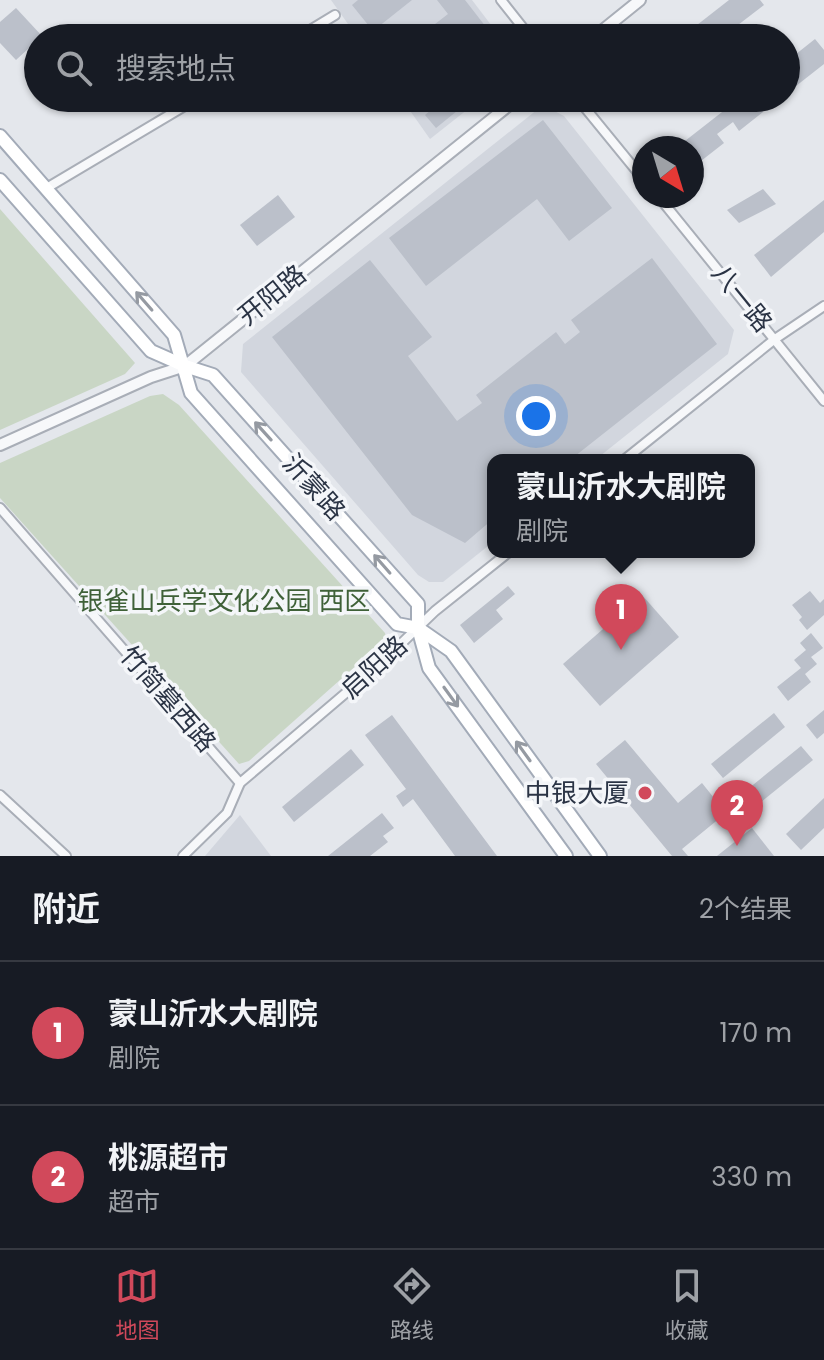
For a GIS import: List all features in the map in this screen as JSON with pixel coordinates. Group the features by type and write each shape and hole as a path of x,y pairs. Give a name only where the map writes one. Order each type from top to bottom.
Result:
{"main road":[{"name":"沂蒙路","path":"0,136 174,335 191,393 397,624 418,628 451,651 600,856"},
{"name":"沂蒙路","path":"0,180 151,351 213,375 418,604 418,628 429,668 566,856"}],"street":[{"path":"501,0 520,24"},
{"path":"610,24 640,0"},
{"path":"320,24 335,15"},
{"path":"45,189 174,112"},
{"name":"开阳路","path":"0,445 151,377 185,366 501,112"},
{"path":"588,112 632,165"},
{"name":"八一路","path":"668,208 824,401"},
{"path":"631,454 775,339 824,306"},
{"name":"竹简墓西路","path":"0,508 240,783"},
{"name":"启阳路","path":"240,783 435,611 501,558"},
{"path":"183,856 227,813 240,783"},
{"path":"0,795 66,856"}],"shaded area":[{"path":"331,0 472,0 490,24 348,24"},
{"path":"411,112 464,112 430,139"},
{"path":"534,112 556,112 564,116 632,202 632,208 637,208 734,330 728,354 603,454 487,454 487,547 443,582 429,582 418,575 241,372 243,344"},
{"path":"240,815 271,856 205,856"}],"green space":[{"path":"0,209 135,363 125,374 0,430"},
{"name":"银雀山兵学文化公园 西区","path":"163,394 179,405 385,633 386,639 249,761 239,764 0,498 0,463 150,396"}],"building":[{"path":"358,0 412,0 382,24 367,24 352,5"},
{"path":"437,0 465,0 484,24 435,24 448,14"},
{"path":"729,0 760,0 764,5 739,24 698,24"},
{"path":"16,8 31,24 24,24 24,53 16,60 0,43 0,22"},
{"path":"815,39 824,50 824,64 800,83 800,51"},
{"path":"429,112 456,112 436,128 425,115"},
{"path":"722,112 763,112 739,131 733,122 717,134 724,143 704,159 704,136 691,136"},
{"path":"543,120 612,208 569,241 537,199 426,286 389,238"},
{"path":"763,189 776,204 739,223 727,210"},
{"path":"278,195 295,217 257,246 240,225"},
{"path":"824,200 824,232 771,277 754,255"},
{"path":"652,258 717,344 578,454 487,454 487,524 465,543 412,515 272,337 370,260 432,337 408,356 457,421 482,403 476,395 556,332 565,344 580,332 571,320"},
{"path":"508,586 515,594 496,610 503,619 474,643 460,625"},
{"path":"810,591 820,603 824,599 824,615 807,630 799,620 802,617 792,605"},
{"path":"642,595 679,637 600,706 563,664"},
{"path":"811,633 823,648 811,657 817,664 805,674 811,682 788,701 777,687 801,668 794,660 806,650 800,643"},
{"path":"824,710 824,733 817,739 806,725"},
{"path":"774,713 785,727 723,778 711,764"},
{"path":"392,715 497,856 455,856 413,799 403,807 396,796 406,789 365,735"},
{"name":"中银大厦","path":"625,740 678,803 702,783 726,813 682,849 688,856 672,856 596,764"},
{"path":"801,746 813,760 750,811 738,797"},
{"path":"351,749 364,765 294,822 282,807"},
{"path":"824,798 824,828 801,850 786,834"},
{"path":"382,813 394,828 383,836 388,842 370,856 328,856"},
{"path":"752,828 774,856 717,856"}],"place":[{"name":"蒙山沂水大剧院","path":"621,650"},
{"name":"中银大厦","path":"645,793"},
{"name":"桃源超市","path":"737,846"}]}
